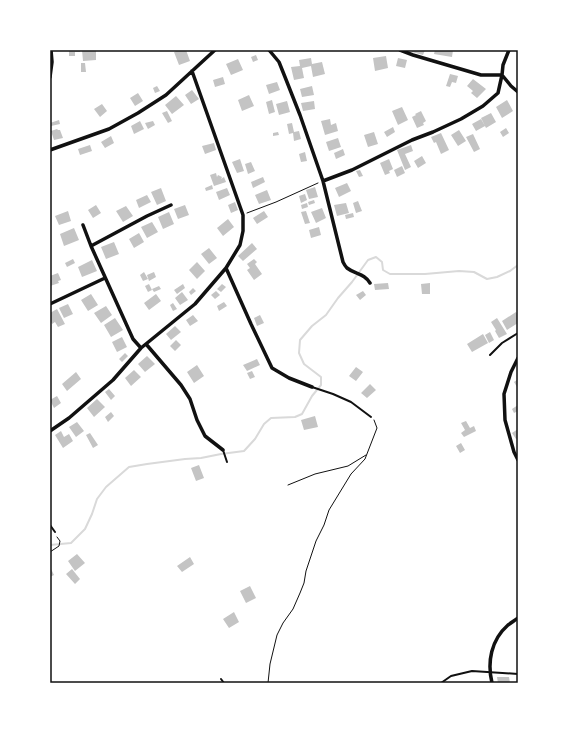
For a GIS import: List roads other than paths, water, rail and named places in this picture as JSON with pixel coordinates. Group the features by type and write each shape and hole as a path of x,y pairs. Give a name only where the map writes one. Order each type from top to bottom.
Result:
{"street":[{"path":"50,77 52,62 51,50"},
{"path":"50,150 108,129 138,113 166,95 215,50"},
{"path":"269,50 279,62 300,115 323,181 343,262 347,268 362,274 370,283"},
{"path":"400,50 481,75 502,75"},
{"path":"323,181 352,170 412,140 461,119 483,106 498,93 503,65 509,50"},
{"path":"50,431 69,418 113,380 141,348 196,304 226,268 240,245 244,231 243,215 192,71"},
{"path":"502,75 518,92"},
{"path":"91,246 170,205"},
{"path":"83,225 132,339 141,348"},
{"path":"226,268 272,368 289,378 312,387"},
{"path":"50,304 105,278"},
{"path":"146,344 182,385 190,399 197,420 206,436 223,450"},
{"path":"518,358 511,372 504,394 506,420 514,452 518,460"},
{"path":"492,683 490,672 491,651 499,636 508,625 518,618"}],"lane":[{"path":"490,355 502,343 518,333"},
{"path":"312,387 351,402 371,417"},
{"path":"223,450 227,462"},
{"path":"50,525 55,532"},
{"path":"441,683 451,676 472,671 518,674"},
{"path":"222,679 224,683"}],"waterway":[{"path":"50,545 71,543 85,529 97,499 106,487 129,467 244,451 255,439 264,424 271,418 295,417 302,414 312,396 321,385 321,377 304,364 299,353 300,340 312,326 326,315 368,260 376,257 382,262 383,270 390,274 425,274 459,271 474,272 487,279 497,277 510,271 518,265"}]}
